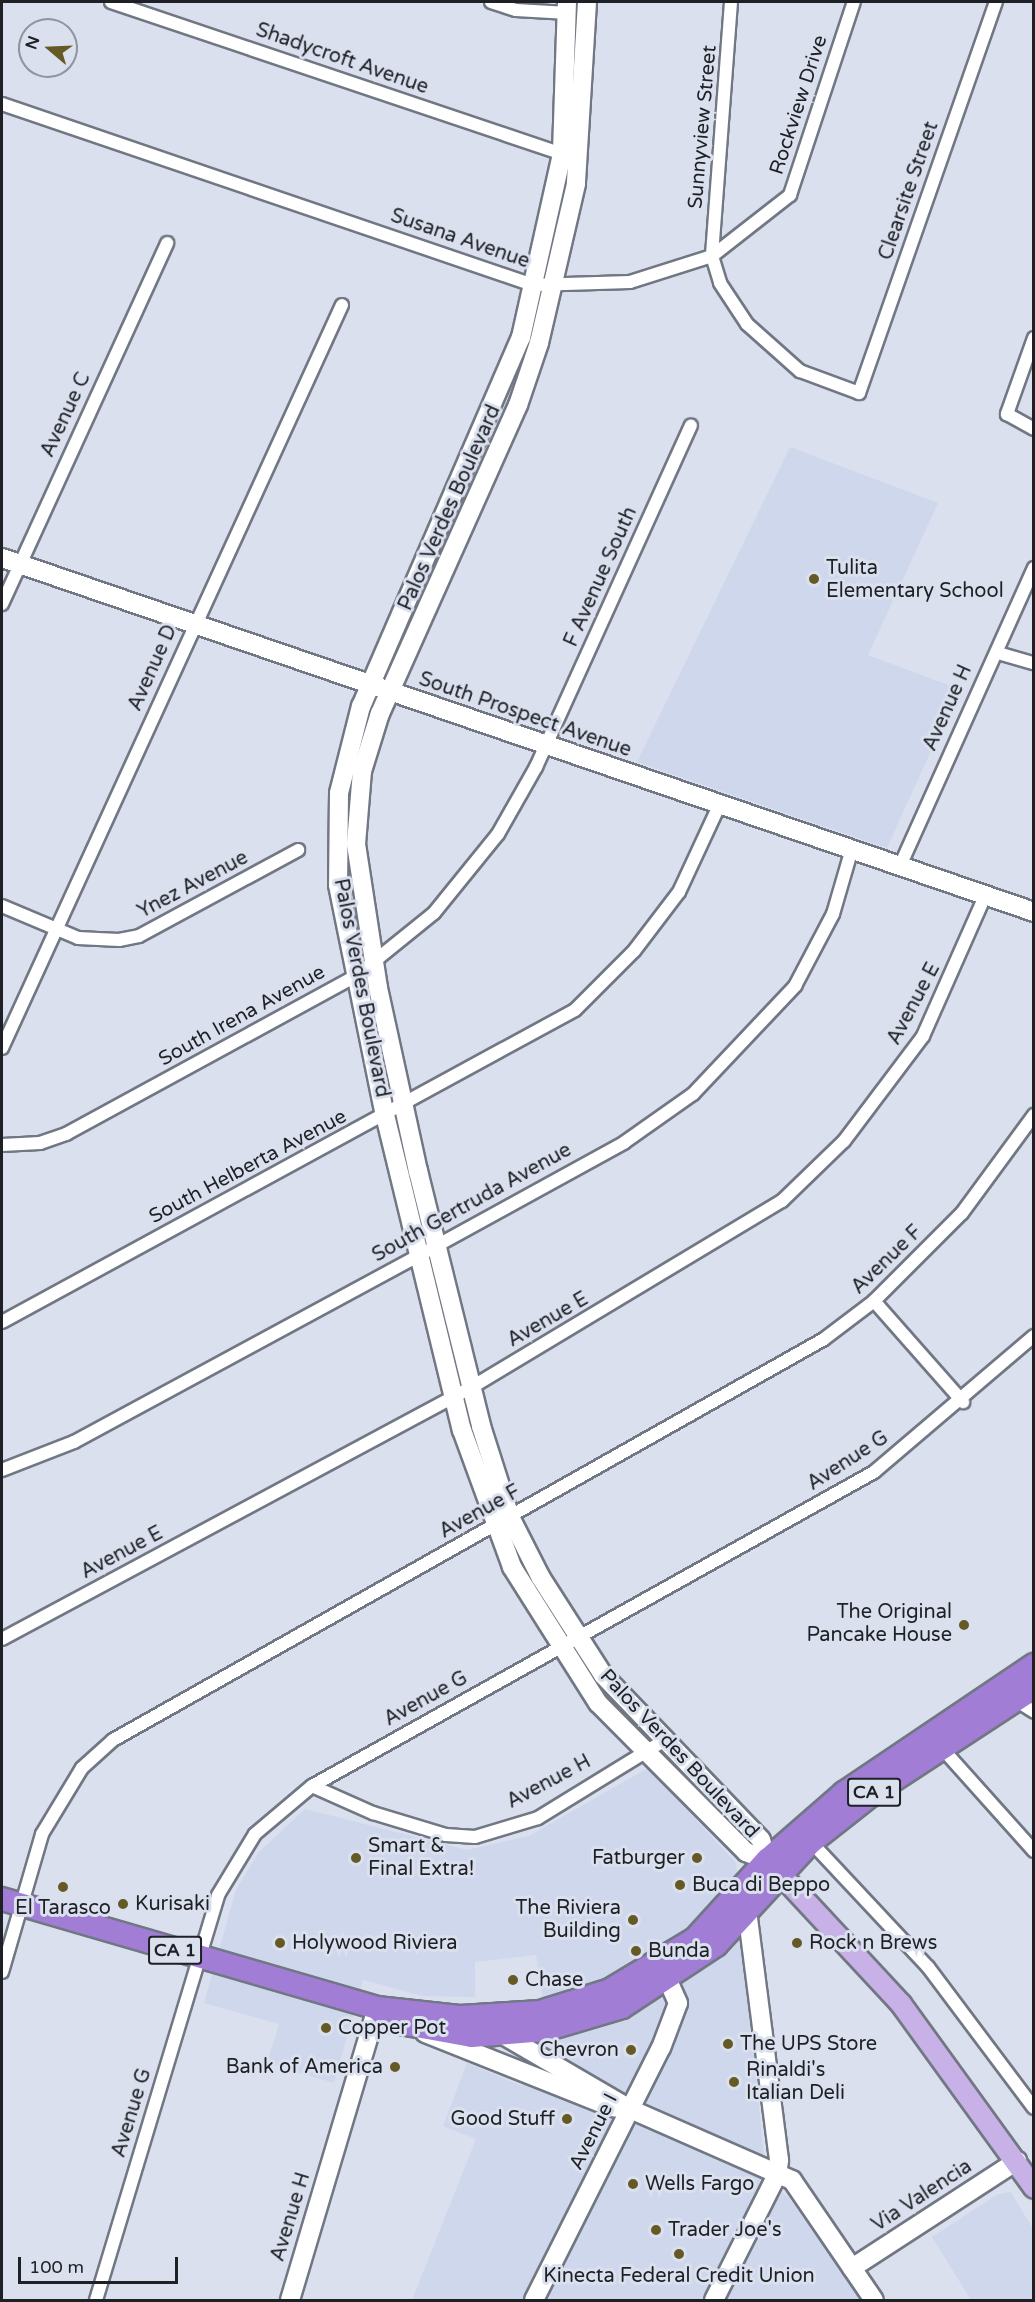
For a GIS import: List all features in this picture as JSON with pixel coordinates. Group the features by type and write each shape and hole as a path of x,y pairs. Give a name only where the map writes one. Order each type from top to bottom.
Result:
{"highway":[{"name":"CA 1","path":"1017,1699 1034,1665"},
{"name":"CA 1","path":"12,1902 377,2008 491,2026 583,2000 639,1975 695,1939 773,1867 861,1779 1017,1699 1034,1688"},
{"name":"CA 1","path":"377,2008 389,2021 421,2030 593,2018 668,1981 716,1945 747,1911 773,1867 812,1842 935,1741"},
{"path":"668,1981 666,1969 695,1948 695,1939"}],"main road":[{"name":"Palos Verdes Boulevard","path":"587,2 586,81 576,184 505,382 370,686 348,749 336,838 338,885 356,976 418,1256 455,1396 503,1521 603,1675 663,1741 761,1840 773,1867 901,2004 1017,2161 1034,2188"},
{"name":"Palos Verdes Boulevard","path":"567,7 562,154 541,285 518,405 388,692 362,771 356,844 374,962 512,1567 560,1647 598,1702 646,1755 748,1855 773,1867"},
{"path":"565,81 586,81"},
{"name":"South Prospect Avenue","path":"2,558 851,852 900,866 1034,912"},
{"path":"714,2301 777,2175 776,2131 747,1911"},
{"name":"Avenue I","path":"534,2301 630,2109 678,2002 668,1981"},
{"name":"Avenue H","path":"290,2301 377,2008"},
{"path":"491,2026 601,2087 630,2109 792,2180 874,2301"},
{"path":"421,2030 611,2108 630,2109"},
{"name":"Via Valencia","path":"852,2268 1017,2161"}],"street":[{"name":"Shadycroft Avenue","path":"111,2 562,154"},
{"path":"490,2 516,10 567,7"},
{"name":"Sunnyview Street","path":"712,256 731,2"},
{"name":"Rockview Drive","path":"712,256 790,195 854,2"},
{"name":"Clearsite Street","path":"712,256 720,283 747,324 800,371 859,393 996,2"},
{"name":"Susana Avenue","path":"2,104 541,285 630,282 712,256"},
{"name":"Avenue C","path":"2,604 166,243"},
{"name":"Avenue D","path":"2,1048 57,931 193,626 342,305"},
{"path":"1034,338 1007,414 1034,429"},
{"name":"F Avenue South","path":"545,746 691,425"},
{"name":"Avenue H","path":"900,866 1034,568"},
{"path":"998,652 1034,663"},
{"name":"South Irena Avenue","path":"2,1145 39,1143 66,1134 356,976 434,913 498,834 545,746"},
{"name":"South Helberta Avenue","path":"2,1322 405,1105 575,1010 634,951 679,892 718,806"},
{"name":"Ynez Avenue","path":"2,906 57,931 101,940 140,936 298,850"},
{"name":"South Gertruda Avenue","path":"2,1470 74,1442 418,1256 625,1142 693,1095 795,986 833,914 851,852"},
{"name":"Avenue E","path":"2,1639 472,1387 751,1224 806,1178 878,1101 923,1036 985,896"},
{"name":"Avenue F","path":"2,1971 12,1902 42,1834 58,1804 82,1768 113,1740 773,1372 874,1302 962,1213 1034,1115"},
{"path":"874,1302 963,1402"},
{"name":"Avenue G","path":"96,2301 218,1895 255,1834 312,1786 874,1472 963,1402 1034,1336"},
{"name":"Avenue H","path":"312,1786 373,1813 446,1835 475,1837 538,1818 646,1755 663,1741"},
{"path":"935,1741 1034,1851"},
{"path":"812,1842 928,1968 1034,2108"}],"shaded area":[{"name":"Tulita Elementary School","path":"790,447 938,503 868,655 959,689 887,848 637,762"},
{"path":"648,1768 736,1863 766,2180 789,2198 861,2300 412,2300 476,2139 443,2126 467,2063 522,2086 550,2045 536,1955 475,1962 475,1997 422,1996 363,1980 334,2083 267,2063 279,2024 204,2003 236,1890 258,1853 305,1809 467,1850 529,1836"},
{"path":"1011,2192 1033,2229 1033,2300 971,2300 932,2237 998,2194"}],"place":[{"name":"Tulita Elementary School","path":"814,579"},
{"name":"The Original Pancake House","path":"964,1625"},
{"name":"Smart & Final Extra!","path":"356,1858"},
{"name":"Fatburger","path":"697,1858"},
{"name":"Buca di Beppo","path":"680,1885"},
{"name":"El Tarasco","path":"63,1887"},
{"name":"Kurisaki","path":"123,1904"},
{"name":"The Riviera Building","path":"633,1920"},
{"name":"Holywood Riviera","path":"280,1943"},
{"name":"Rock n Brews","path":"797,1943"},
{"name":"Bunda","path":"636,1951"},
{"name":"Chase","path":"513,1980"},
{"name":"Copper Pot","path":"326,2028"},
{"name":"The UPS Store","path":"728,2044"},
{"name":"Chevron","path":"631,2050"},
{"name":"Bank of America","path":"395,2067"},
{"name":"Rinaldi's Italian Deli","path":"734,2082"},
{"name":"Good Stuff","path":"567,2119"},
{"name":"Wells Fargo","path":"633,2184"},
{"name":"Trader Joe's","path":"656,2230"},
{"name":"Kinecta Federal Credit Union","path":"679,2254"}]}
